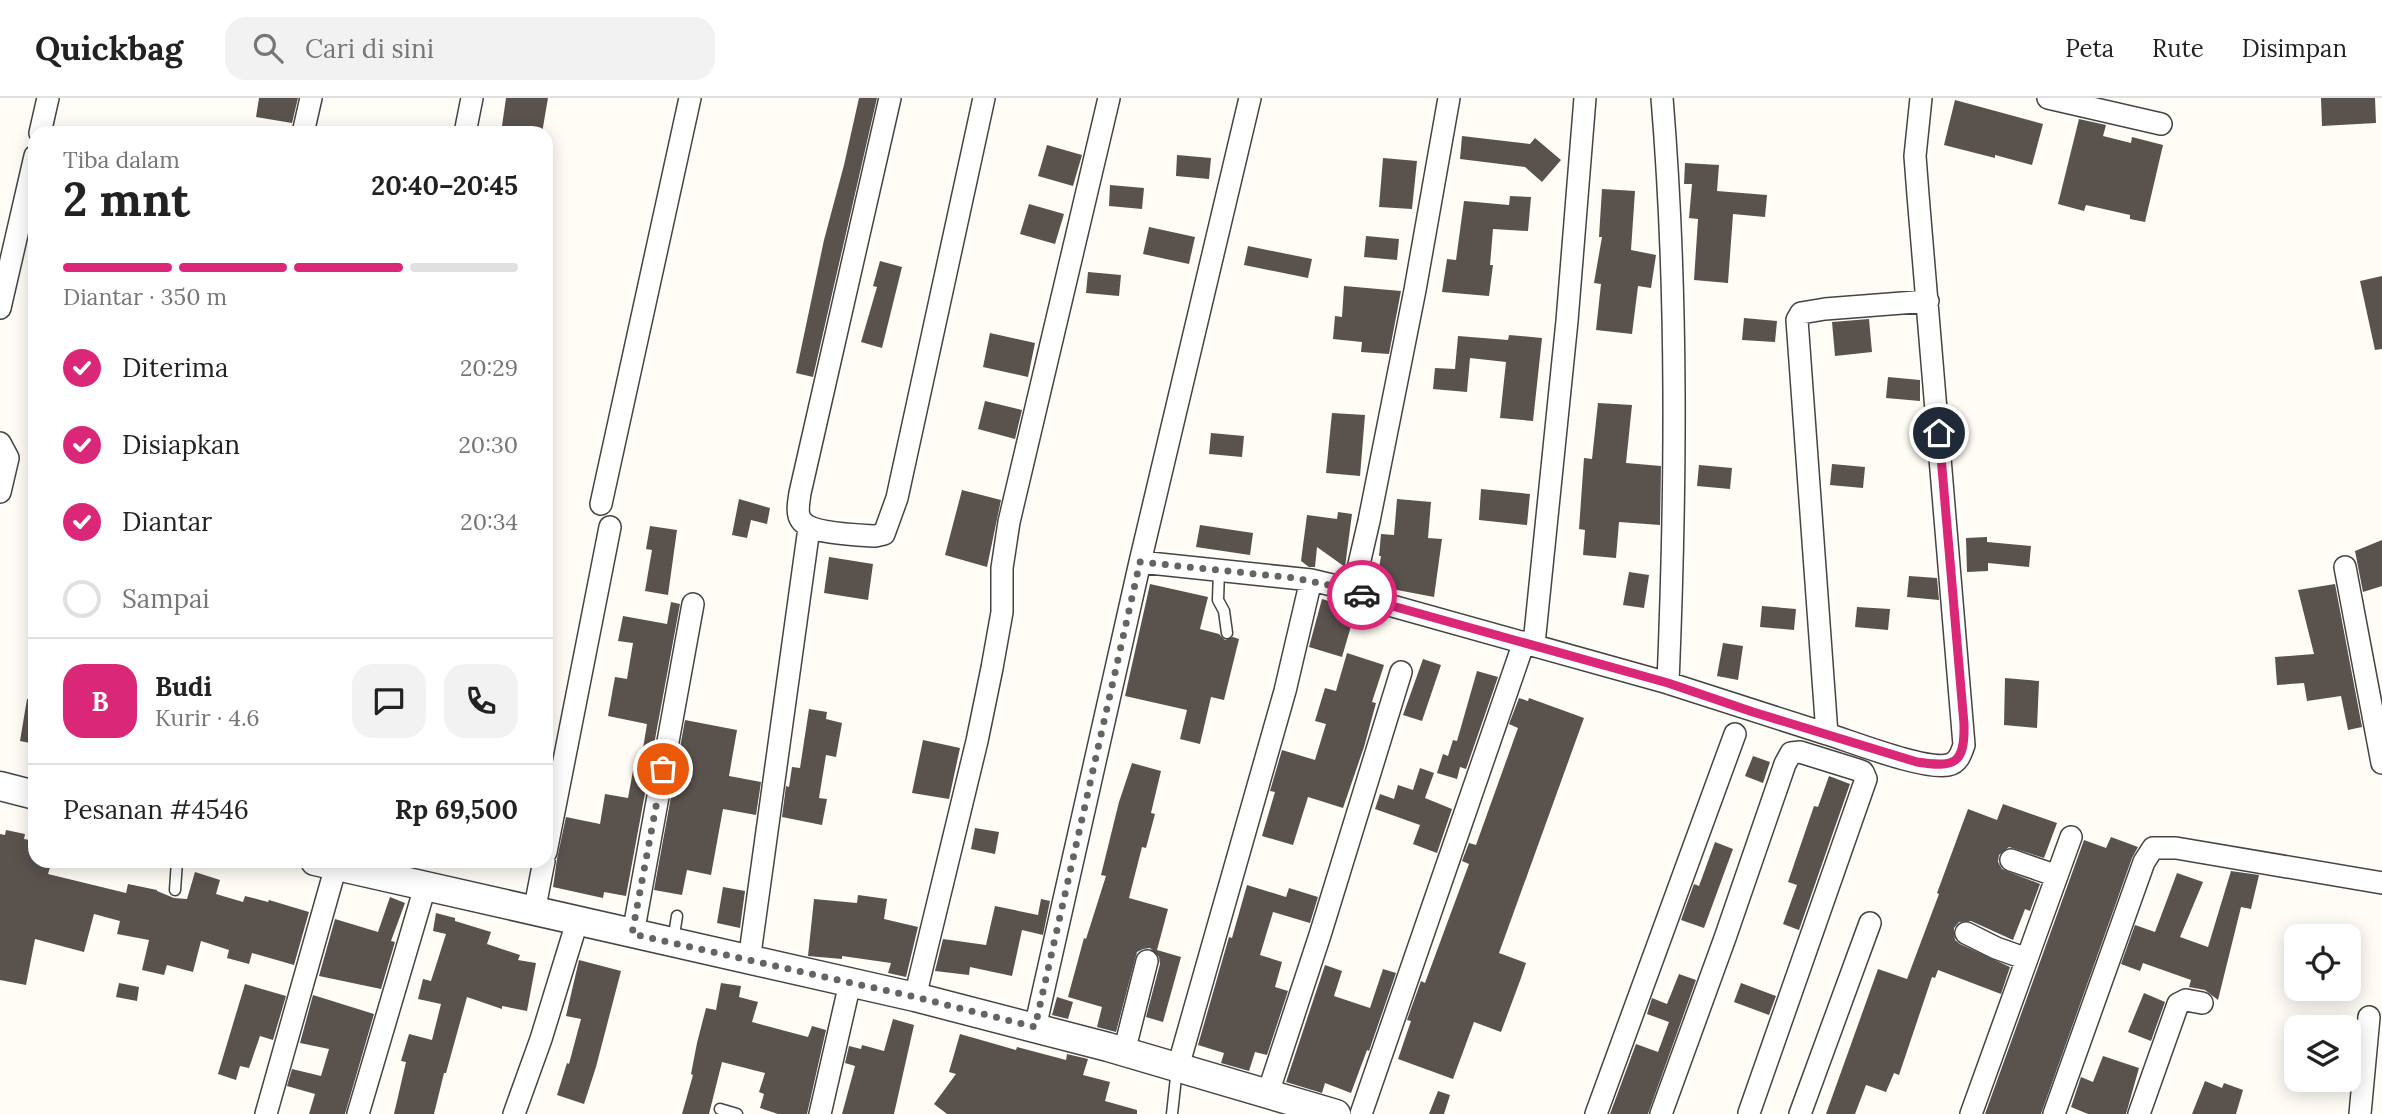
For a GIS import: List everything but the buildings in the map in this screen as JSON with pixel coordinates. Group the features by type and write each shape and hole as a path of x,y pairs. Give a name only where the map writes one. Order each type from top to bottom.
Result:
{"street":[{"path":"42,126 48,98"},
{"path":"304,126 310,98"},
{"path":"466,126 472,98"},
{"path":"601,504 690,98"},
{"path":"890,98 800,493 800,519 809,528 875,537 884,534 897,498 985,98"},
{"path":"915,997 995,655 1003,612 1002,568 1009,522 1109,98"},
{"path":"1035,1027 1140,562 1251,98"},
{"path":"1353,590 1412,304 1449,98"},
{"path":"1362,1114 1529,643 1565,334 1585,98"},
{"path":"1661,98 1671,256 1673,372 1668,683"},
{"path":"1140,562 1311,580 1353,590 1378,602 1668,683 1917,762 1951,765 1960,757 1964,745 1915,156 1921,98"},
{"path":"2048,98 2161,124"},
{"path":"0,307 28,186"},
{"path":"1827,734 1797,320 1801,313 1816,310 1928,301"},
{"path":"0,443 8,458 0,492"},
{"path":"553,816 610,527"},
{"path":"749,961 809,528"},
{"path":"2345,567 2382,763"},
{"path":"1178,1067 1285,691 1311,580"},
{"path":"632,934 693,604"},
{"path":"1268,1093 1401,672"},
{"path":"1596,1114 1735,734"},
{"path":"1661,1114 1784,764 1791,753 1800,752 1863,772 1866,779 1749,1113"},
{"path":"0,786 28,790"},
{"path":"1971,1114 2071,837"},
{"path":"2054,1114 2144,862 2153,848 2176,848 2382,883"},
{"path":"2011,860 2057,876"},
{"path":"266,1114 324,868"},
{"path":"342,868 632,934 675,930 749,961 915,997 1035,1027 1336,1114"},
{"path":"534,912 543,868"},
{"path":"358,1114 425,887"},
{"path":"514,1114 537,1052 577,922"},
{"path":"1800,1114 1870,923"},
{"path":"1966,933 2027,959"},
{"path":"1124,1052 1147,961"},
{"path":"820,1114 850,983"},
{"path":"2139,1114 2178,1004 2186,1000 2202,1003"},
{"path":"2360,1114 2369,1017"}],"lane":[{"path":"1220,570 1218,600 1224,611 1227,633"},
{"path":"175,890 177,868"},
{"path":"1172,1114 1178,1067"},
{"path":"720,1110 737,1114"}],"way so far":[{"path":"663,769 632,934 915,997 1035,1027 1140,562 1311,580 1353,590 1362,595"}],"route":[{"path":"1362,595 1378,602 1668,683 1917,762 1951,765 1960,757 1964,745 1964,724 1939,433"}]}
